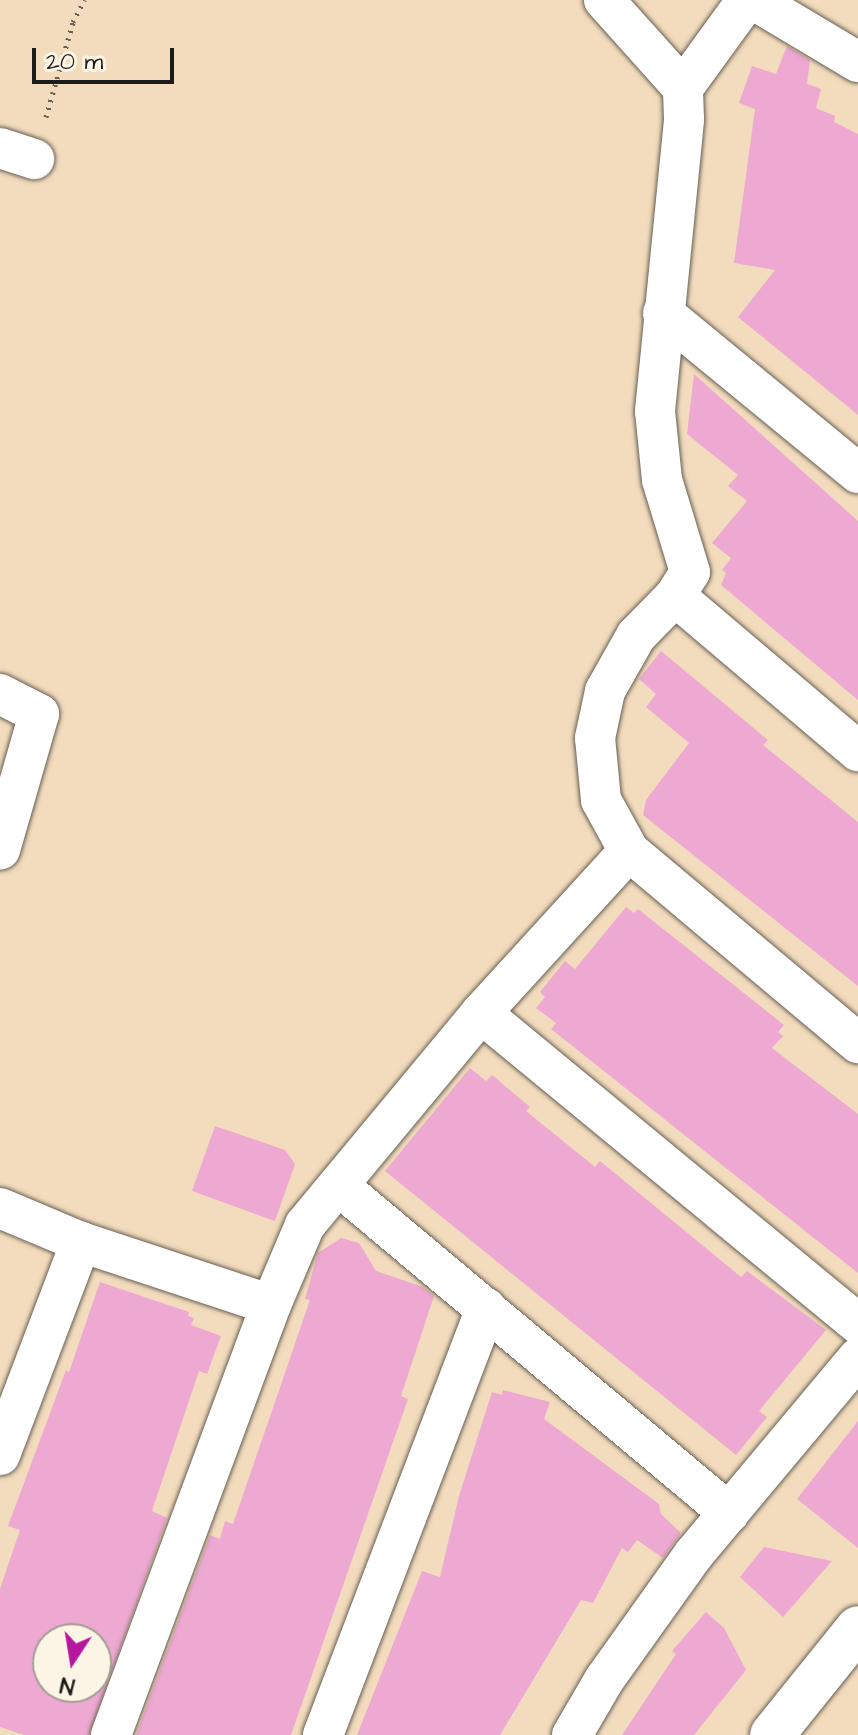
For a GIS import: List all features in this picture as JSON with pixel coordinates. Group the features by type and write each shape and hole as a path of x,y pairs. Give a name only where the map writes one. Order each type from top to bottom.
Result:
{"street":[{"path":"604,0 683,88"},
{"path":"747,0 683,88 684,119 655,411 662,480 690,572 675,596 636,636 605,691 595,738 601,800 629,851 858,1043"},
{"path":"754,0 858,62"},
{"path":"663,313 858,473"},
{"path":"675,596 858,751"},
{"path":"0,694 39,714 0,850"},
{"path":"111,1735 271,1305 305,1225 481,1013 629,851"},
{"path":"481,1013 858,1324"},
{"path":"339,1186 729,1513"},
{"path":"0,1208 81,1242 271,1305"},
{"path":"0,1455 81,1242"},
{"path":"323,1735 486,1308"},
{"path":"572,1735 604,1680 694,1554 858,1358"},
{"path":"772,1735 858,1628"}],"path":[{"path":"17,154 84,0"}],"building":[{"path":"787,46 810,60 807,84 821,89 816,108 835,116 834,122 858,134 858,415 738,317 775,270 734,263 755,109 739,103 752,66 776,74"},
{"path":"694,374 858,521 858,700 721,585 726,573 722,570 731,558 712,543 747,501 728,486 738,475 687,434"},
{"path":"661,651 768,740 763,745 858,822 858,986 643,815 646,800 689,743 646,707 656,694 639,679"},
{"path":"626,907 634,913 638,909 784,1025 778,1032 783,1036 772,1048 858,1114 858,1273 551,1029 556,1023 536,1008 545,997 540,992 565,961 575,969"},
{"path":"470,1068 486,1081 492,1075 530,1107 526,1111 595,1167 600,1161 741,1277 747,1271 826,1330 759,1411 767,1417 736,1455 385,1171"},
{"path":"215,1126 285,1150 295,1164 275,1221 192,1191"},
{"path":"341,1238 359,1243 376,1271 423,1287 434,1296 401,1396 408,1399 291,1735 136,1735 210,1535 220,1539 225,1521 233,1524 310,1300 305,1299 318,1253"},
{"path":"100,1282 189,1312 188,1316 194,1318 191,1325 221,1336 207,1374 199,1371 152,1511 167,1518 112,1671 112,1623 32,1623 32,1703 101,1703 89,1735 24,1735 0,1727 0,1589 20,1530 8,1526 66,1370 69,1372"},
{"path":"503,1390 550,1402 544,1419 659,1504 661,1514 681,1533 663,1558 637,1540 628,1552 622,1548 593,1603 581,1600 500,1735 357,1735 422,1571 440,1577 459,1496 492,1392 502,1395"},
{"path":"858,1421 858,1548 797,1499"},
{"path":"764,1547 832,1561 783,1617 740,1577"},
{"path":"706,1612 724,1628 746,1670 694,1735 622,1735 676,1654 672,1651"}]}
